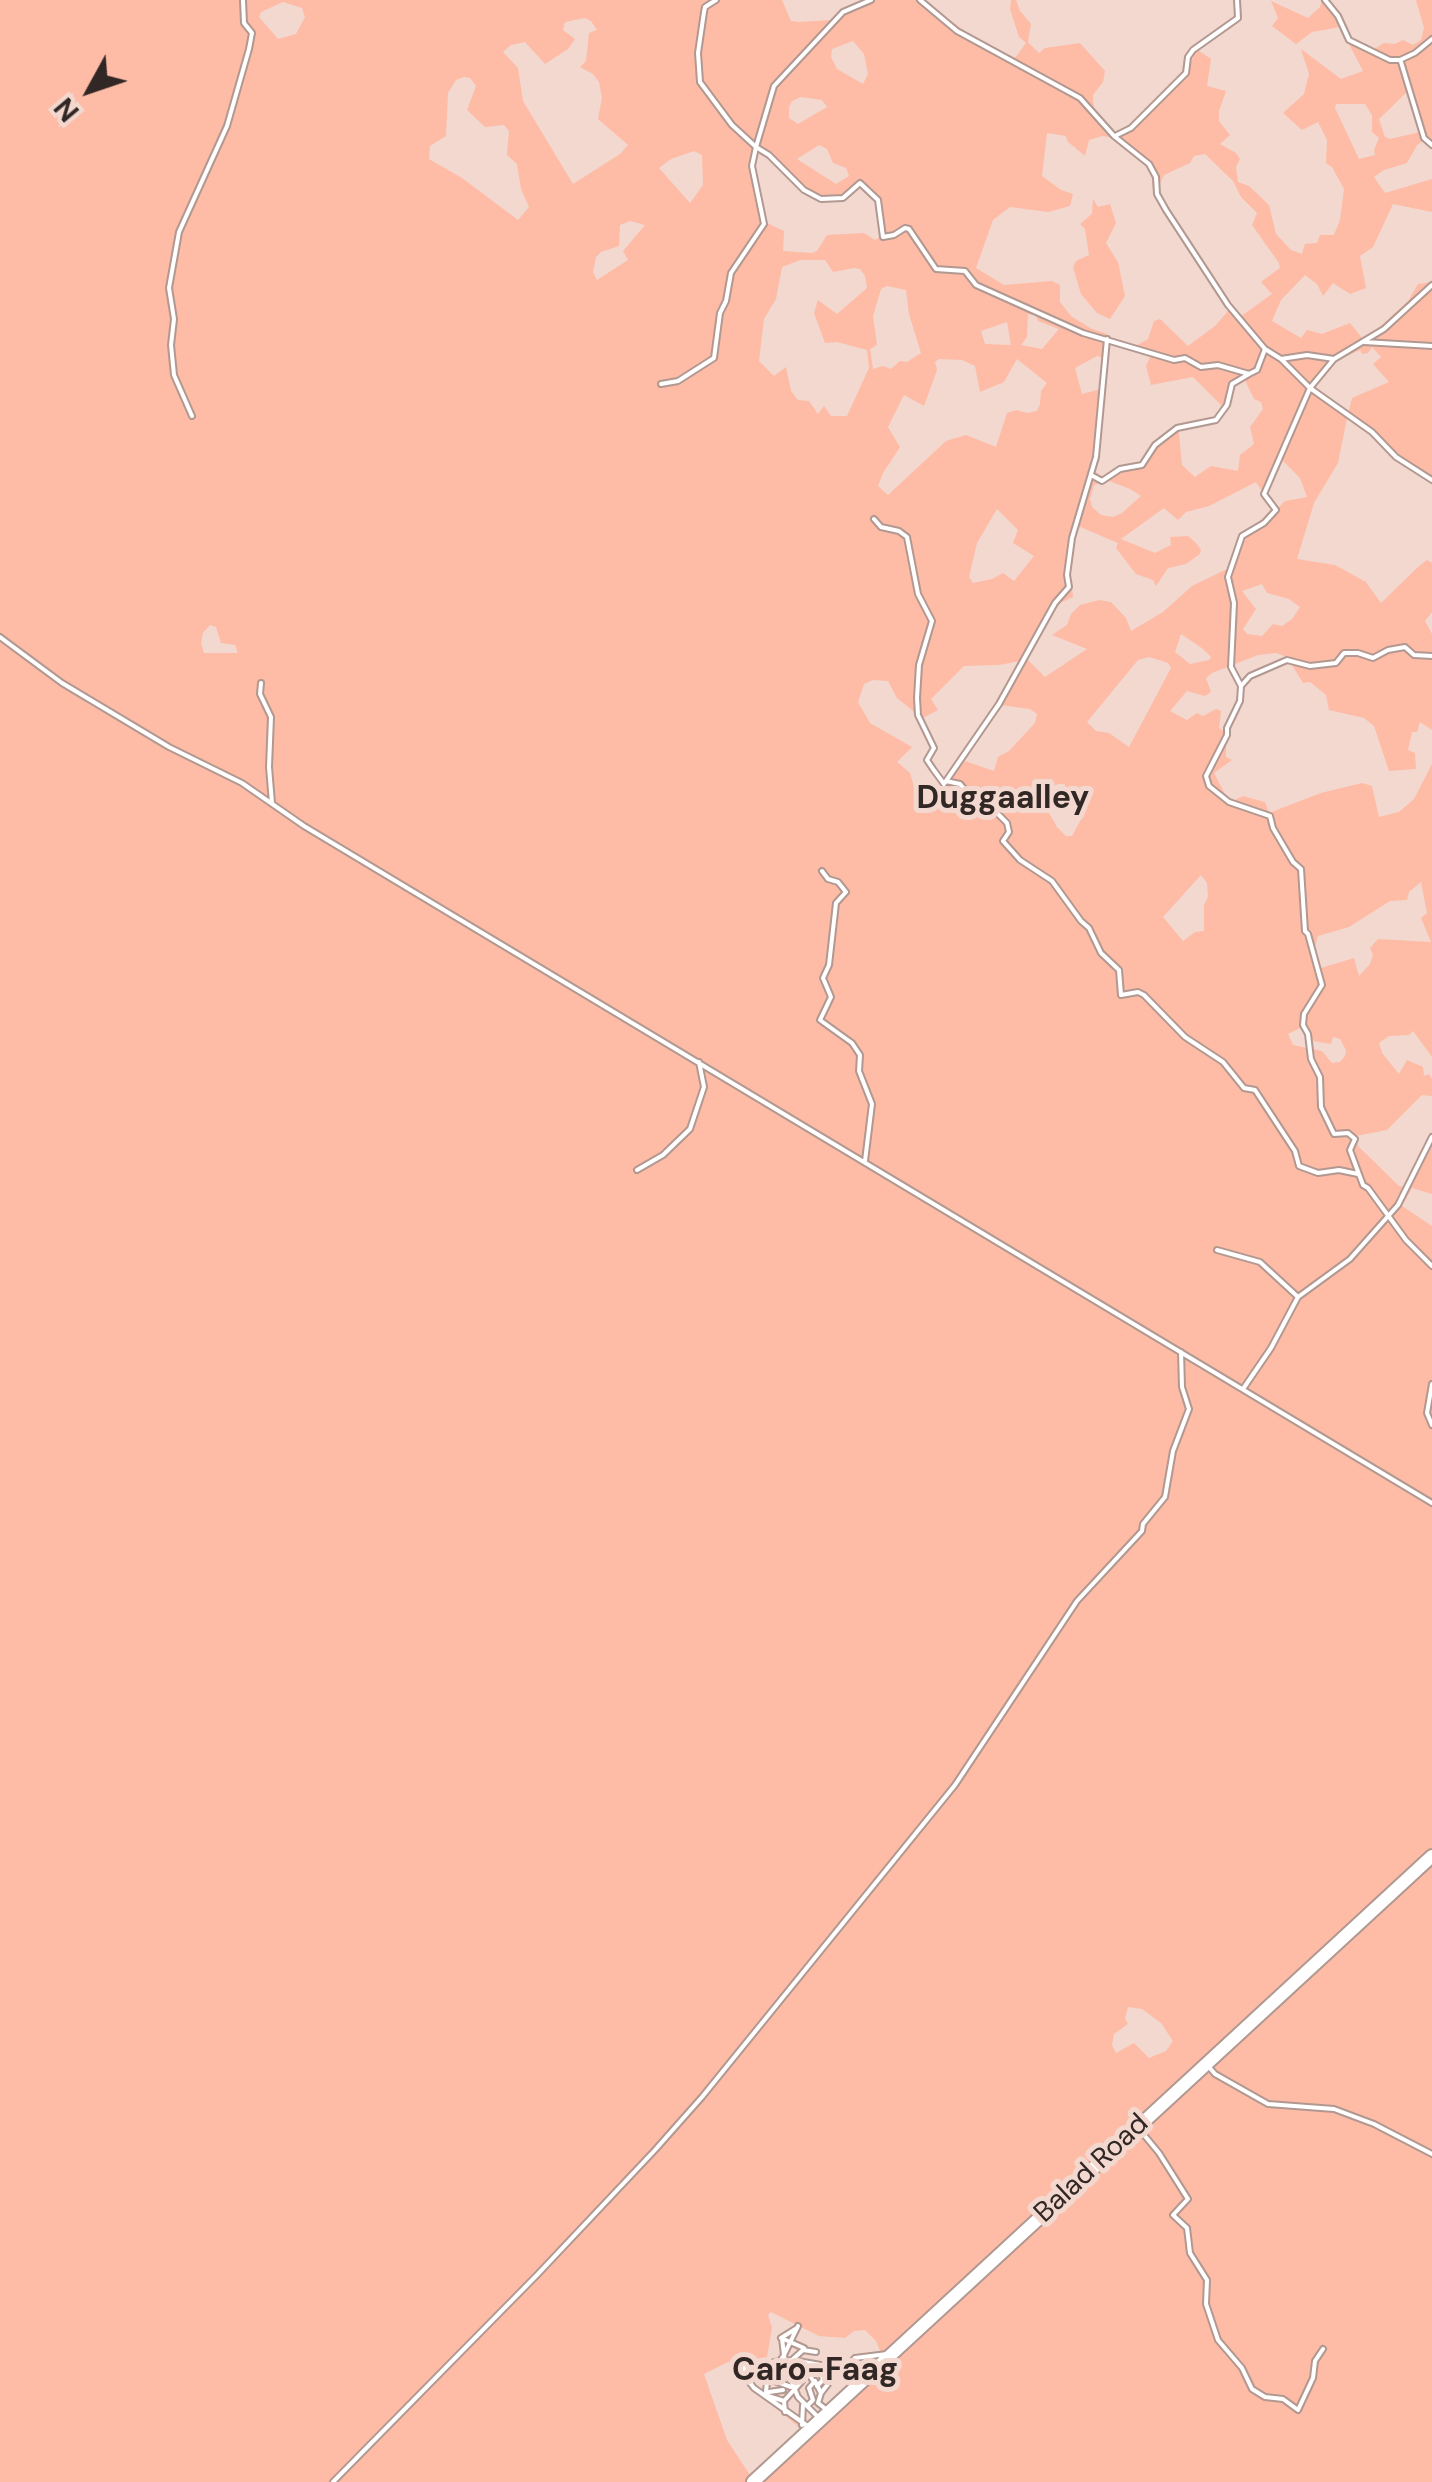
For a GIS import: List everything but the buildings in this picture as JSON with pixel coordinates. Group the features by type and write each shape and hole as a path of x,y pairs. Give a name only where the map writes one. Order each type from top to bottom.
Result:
{"highway":[{"name":"Balad Road","path":"756,2482 801,2440 816,2420 1209,2067 1432,1859"},
{"name":"Balad Road","path":"756,2482 1432,1859"}],"street":[{"path":"192,416 174,375 174,319 169,288 179,232 227,126 249,49 252,33 244,23 243,0"},
{"path":"716,0 704,12 698,53 700,82 732,124 804,190 822,199 843,198 860,183 878,200 883,238 908,229 936,269 966,271 976,285 1083,333 1174,360 1185,358 1201,367 1218,364 1249,374"},
{"path":"661,384 678,381 706,365 716,354 720,314 728,298 731,274 764,224 752,166 774,86 843,12 872,0"},
{"path":"920,0 957,31 1076,94 1114,136 1150,164 1156,176 1157,194 1166,210 1228,304 1265,349 1310,388 1372,432 1396,457 1432,480"},
{"path":"1114,136 1130,128 1186,73 1193,50 1238,18 1237,0"},
{"path":"1325,0 1349,40 1390,60 1415,53 1432,39"},
{"path":"1400,60 1424,138 1432,144"},
{"path":"1432,285 1384,329 1334,359 1310,388 1264,494 1276,510 1264,523 1242,536 1228,577 1234,604 1231,667 1241,686 1240,701 1206,776 1210,786 1230,802 1270,816 1293,862 1302,869 1305,931 1322,986 1304,1014 1303,1025 1320,1077 1321,1107 1334,1134 1348,1132 1354,1136 1350,1150 1362,1185 1432,1266"},
{"path":"946,781 999,704 1055,603 1069,586 1072,538 1096,457 1107,339"},
{"path":"1364,342 1432,346"},
{"path":"1091,474 1102,481 1120,469 1142,465 1155,444 1177,428 1216,420 1227,406 1232,384 1257,370 1265,349"},
{"path":"1281,359 1306,355 1334,359"},
{"path":"874,518 883,528 907,537 918,594 932,621 919,665 918,714 934,748 927,761 944,784 960,784 967,792 980,796 1006,822 1008,832 1003,841 1020,860 1052,881 1090,928 1101,953 1119,970 1121,994 1144,995 1184,1036 1223,1062 1244,1088 1255,1090 1262,1097 1296,1151 1300,1166 1318,1173 1339,1170 1358,1174"},
{"path":"0,637 62,683 170,747 242,783 304,826 1430,1501 1432,1494"},
{"path":"1241,686 1250,676 1287,660 1321,666 1336,663 1344,653 1373,658 1388,650 1405,648 1414,655 1432,656"},
{"path":"261,683 260,694 271,717 272,803"},
{"path":"822,871 846,892 836,903 829,964 822,978 831,997 820,1020 852,1043 860,1056 859,1071 872,1102 865,1161"},
{"path":"637,1170 663,1155 690,1128 704,1087 699,1062"},
{"path":"1244,1389 1298,1297 1350,1259 1407,1192 1432,1137"},
{"path":"1218,1250 1260,1262 1298,1297"},
{"path":"333,2482 702,2098 955,1785 1077,1601 1142,1531 1164,1496 1173,1451 1189,1409 1182,1387 1182,1351"},
{"path":"1432,1384 1427,1412 1432,1425"},
{"path":"1209,2067 1268,2104 1334,2108 1432,2154"},
{"path":"1139,2128 1160,2152 1188,2199 1172,2215 1187,2228 1190,2253 1207,2280 1206,2304 1218,2340 1242,2368 1252,2389 1265,2397 1283,2399 1298,2410 1313,2378 1314,2361 1324,2348"},
{"path":"781,2360 798,2327 782,2338"},
{"path":"782,2338 781,2360 795,2391 816,2420"},
{"path":"782,2338 816,2352"},
{"path":"789,2343 796,2354"},
{"path":"792,2360 806,2350"},
{"path":"781,2360 844,2369 855,2358 888,2354"},
{"path":"795,2391 743,2363 748,2381 785,2412 816,2420"},
{"path":"816,2364 808,2373 820,2394"},
{"path":"816,2364 827,2383"},
{"path":"748,2381 766,2374"},
{"path":"766,2374 766,2394"},
{"path":"784,2401 802,2381"},
{"path":"816,2420 820,2394 827,2383"},
{"path":"805,2404 813,2400 809,2388 827,2383"},
{"path":"766,2394 784,2390"},
{"path":"766,2394 784,2401"},
{"path":"784,2401 785,2412"},
{"path":"805,2404 816,2420"}],"shaded area":[{"path":"0,0 782,0 791,21 799,22 832,20 844,10 870,0 923,0 971,36 1015,58 1026,43 1019,37 1010,9 1011,0 1016,0 1031,24 1028,42 1039,53 1045,48 1080,43 1105,71 1093,102 1115,136 1129,129 1147,107 1163,99 1187,73 1196,49 1211,59 1207,86 1226,91 1219,121 1230,135 1220,144 1240,159 1236,167 1238,182 1249,186 1269,205 1276,234 1291,250 1302,254 1305,244 1317,243 1320,235 1334,235 1344,189 1326,163 1327,140 1318,122 1302,130 1283,113 1304,94 1309,74 1301,49 1341,79 1363,71 1340,27 1312,32 1296,44 1272,26 1278,18 1271,1 1308,18 1322,0 1327,0 1350,40 1373,50 1384,43 1403,40 1413,45 1421,40 1424,28 1416,0 1432,0 1432,146 1423,141 1407,163 1374,177 1385,193 1432,179 1432,212 1393,204 1373,247 1360,256 1366,288 1350,294 1333,283 1323,296 1317,284 1305,275 1281,300 1272,321 1301,338 1307,330 1322,334 1350,323 1362,338 1371,335 1408,301 1418,284 1432,282 1432,482 1394,458 1371,432 1347,418 1338,463 1314,503 1297,559 1335,565 1366,582 1381,603 1427,560 1432,563 1432,612 1425,621 1432,634 1432,730 1420,722 1417,732 1412,732 1408,750 1415,753 1416,769 1389,771 1374,726 1364,718 1329,710 1326,695 1310,682 1303,683 1287,657 1276,653 1258,655 1212,673 1206,678 1211,692 1205,696 1187,691 1170,711 1187,720 1197,713 1203,716 1216,709 1221,711 1219,728 1226,733 1226,757 1232,760 1214,773 1233,801 1243,796 1265,802 1269,813 1321,793 1362,783 1372,786 1379,817 1399,812 1414,799 1432,764 1432,1057 1413,1031 1409,1035 1389,1036 1379,1043 1399,1074 1407,1060 1423,1067 1424,1076 1429,1074 1432,1079 1432,1096 1422,1095 1387,1130 1356,1136 1358,1146 1399,1186 1407,1187 1432,1136 1432,1194 1412,1188 1402,1206 1432,1226 1432,2482 0,2482","holes":["283,2 302,8 305,17 296,34 278,39 259,17 261,12","585,18 591,21 597,30 589,33 586,61 580,67 599,82 602,98 598,119 628,145 573,184 523,101 518,68 503,52 511,45 525,42 545,64 568,49 575,39 563,30 565,22","853,41 864,54 868,74 863,84 837,69 832,49","470,78 476,86 467,110 485,127 504,125 509,131 507,155 517,164 529,207 518,220 429,159 430,146 446,136 448,93 456,80","1406,93 1410,94 1420,132 1390,139 1385,137 1379,119","801,97 822,100 827,107 798,124 789,118 792,101","1336,104 1365,104 1372,115 1372,132 1379,138 1375,155 1359,159","1047,133 1066,136 1085,156 1089,140 1115,138 1150,167 1154,175 1152,185 1161,205 1229,310 1188,346 1160,319 1154,321 1148,339 1134,347 1108,338 1071,316 1060,302 1060,285 1052,281 1004,285 976,268 993,220 1010,207 1048,212 1070,206 1073,194 1042,176","819,145 827,149 833,163 846,168 849,176 836,184 797,159","758,149 804,191 822,201 848,198 860,184 877,200 882,236 875,240 864,233 827,235 812,253 783,251 784,231 767,223 754,170","694,151 702,155 703,185 690,203 659,168","1205,154 1233,181 1241,197 1257,213 1252,225 1280,268 1261,282 1272,294 1240,317 1160,198 1158,187 1164,175 1190,163 1194,156","630,221 645,225 623,251 628,260 597,280 593,272 596,257 619,246 620,225","800,260 825,260 833,272 860,269 867,288 837,314 818,300 814,313 825,343 867,350 869,368 847,416 831,416 824,406 818,414 809,401 798,400 791,391 786,367 774,376 759,361 764,319 776,299 782,267","887,286 906,290 921,353 891,369 873,369 870,349 877,345 873,316 881,289","1028,314 1059,329 1042,349 1021,345 1027,337","1007,322 1011,345 985,344 981,331","1109,344 1151,355 1146,366 1151,385 1193,377 1227,411 1236,383 1245,380 1254,399 1261,402 1263,409 1250,427 1254,444 1240,455 1238,471 1211,466 1195,477 1182,465 1178,423 1153,442 1141,463 1127,465 1105,478 1094,471 1100,447","1372,347 1381,357 1373,364 1389,382 1352,398 1348,414 1314,388 1333,362 1360,350 1362,354 1368,353","1097,356 1105,358 1101,389 1082,394 1075,368","939,359 962,360 975,366 980,392 1004,382 1017,359 1047,383 1037,411 1007,413 996,447 966,435 946,441 888,495 878,486 900,447 888,427 904,395 924,406","1282,460 1300,478 1307,497 1285,501 1278,508 1267,495","1107,480 1141,496 1122,513 1113,517 1101,515 1090,499 1094,485","1256,482 1273,508 1261,523 1238,539 1229,568 1192,586 1163,612 1131,631 1126,618 1111,602 1099,600 1080,605 1067,625 1052,635 1087,649 1045,677 1027,659 1055,605 1073,597 1070,571 1078,526 1118,543 1116,548 1136,574 1153,580 1156,586 1168,568 1186,564 1201,550 1188,536 1170,537 1171,545 1155,553 1121,539 1164,508 1178,520 1186,512 1209,506","997,509 1018,530 1013,543 1034,556 1014,581 1003,573 973,583 969,577 977,543","1262,584 1267,593 1289,599 1300,607 1282,626 1273,624 1262,636 1247,634 1243,629 1256,609 1242,591","210,625 216,627 221,643 235,645 238,653 204,653 203,633","1181,634 1211,657 1209,660 1190,664 1175,652","1149,657 1168,663 1171,668 1129,747 1109,733 1096,731 1087,722 1138,660","1020,661 993,707 1030,709 1037,714 1035,723 1009,751 998,757 994,771 965,761 949,779 942,805 915,790 910,773 897,762 912,747 870,723 858,702 864,684 888,681 897,698 919,720 938,710 931,699 964,666","1058,784 1064,784 1085,812 1072,836 1066,836 1043,802 1046,790","1201,875 1207,883 1208,897 1204,905 1204,931 1183,941 1163,917","1421,882 1427,913 1421,918 1431,942 1378,939 1370,948 1370,964 1359,976 1354,958 1321,968 1314,950 1318,936 1349,927 1390,901 1407,900 1409,892","1302,1027 1313,1041 1331,1044 1333,1037 1340,1039 1346,1050 1340,1062 1332,1063 1322,1051 1293,1045 1288,1034","1128,2007 1142,2009 1161,2023 1173,2041 1166,2051 1149,2058 1134,2043 1116,2053 1112,2045 1114,2034 1128,2024","771,2312 819,2336 845,2338 854,2331 865,2330 876,2341 893,2383 856,2383 806,2428 749,2383 800,2428 750,2475 727,2440 704,2374 728,2362 736,2364 743,2375 742,2361 767,2357"]},
{"path":"1093,199 1098,207 1110,204 1116,223 1106,243 1118,262 1125,296 1110,319 1097,313 1081,294 1073,267 1089,255 1085,229 1080,224 1092,214"}],"district":[{"name":"Duggaalley","path":"1003,800"},
{"name":"Caro-Faag","path":"815,2372"}]}
